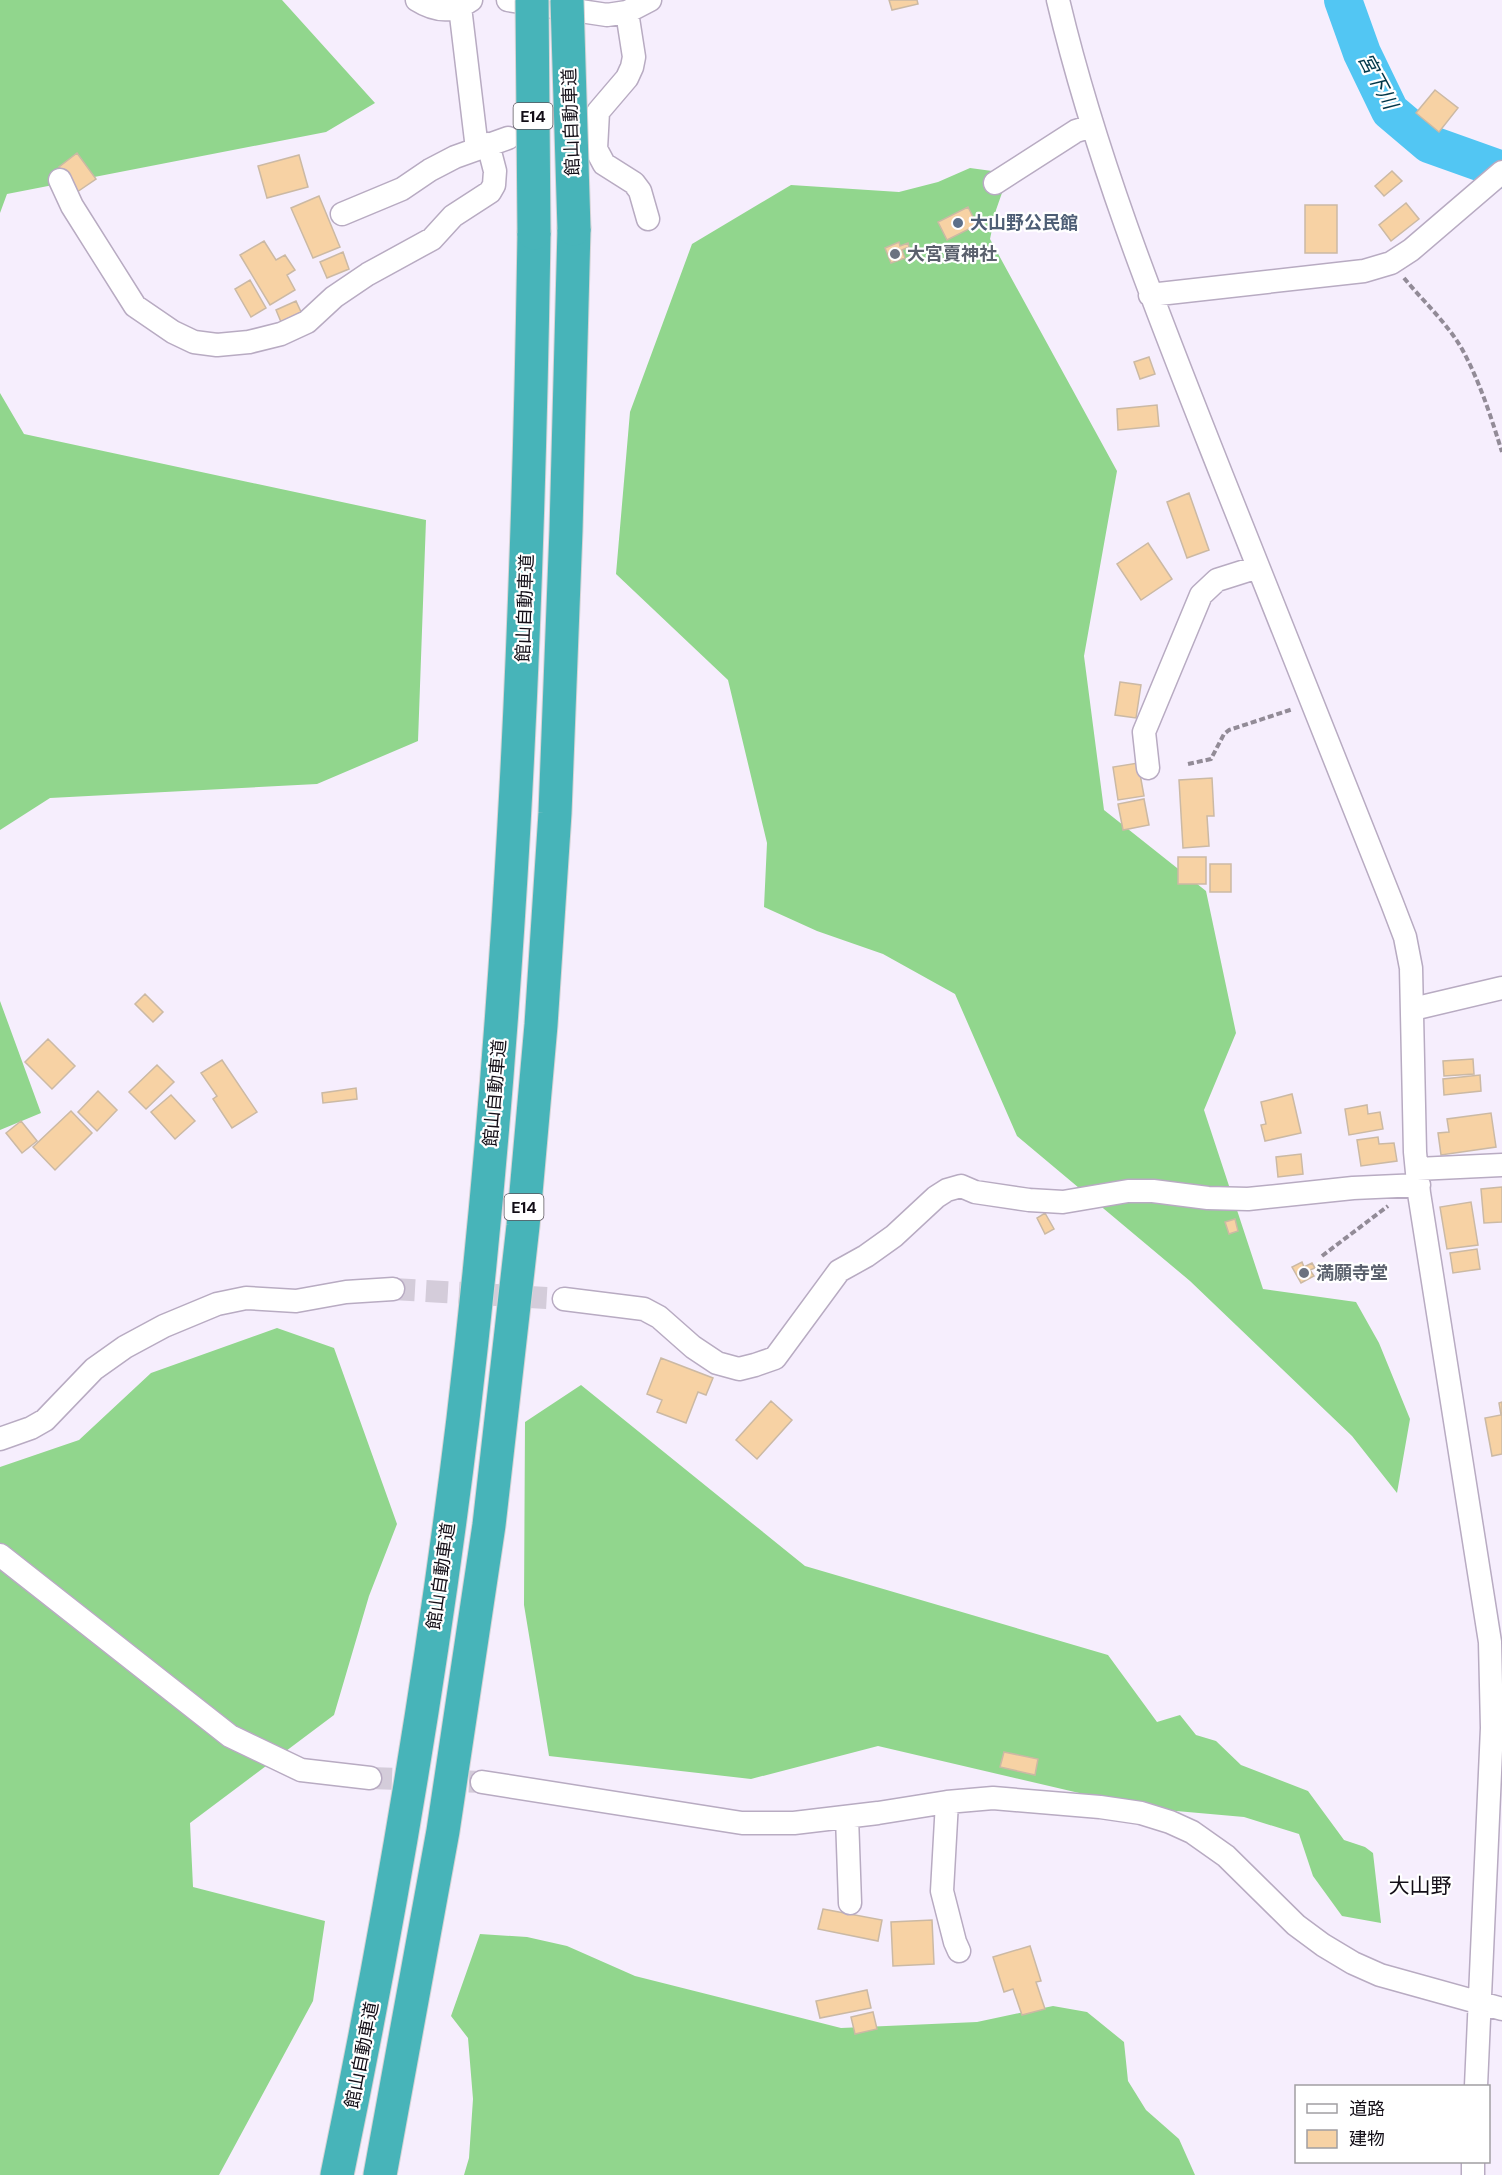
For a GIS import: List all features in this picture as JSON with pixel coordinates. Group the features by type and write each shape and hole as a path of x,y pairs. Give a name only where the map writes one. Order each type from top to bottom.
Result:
{"highway":[{"name":"館山自動車道","path":"337,2175 372,2008 414,1766 463,1421 486,1202 510,896 526,598 534,232 532,0"},
{"name":"館山自動車道","path":"380,2175 444,1819 489,1525 523,1226 541,1025 555,813 567,519 574,229 567,0"}],"street":[{"path":"60,180 72,206 135,306 173,332 194,342 217,345 249,342 281,334 307,322 334,297 368,274 432,239 453,216 490,192 494,185 495,171 491,144 466,4 446,11 435,9 417,0"},
{"path":"508,0 607,15 627,12 650,0"},
{"path":"1058,0 1071,56 1092,126 1150,295 1405,937 1411,968 1418,1177 1490,1642 1496,1790 1476,2085"},
{"path":"627,12 634,57 632,67 627,78 598,112 596,149 604,164 634,183 648,219"},
{"path":"995,183 1076,131 1092,126"},
{"path":"342,214 402,189 455,157 491,144"},
{"path":"1150,295 1364,272 1391,263 1411,250 1497,176"},
{"path":"1148,768 1144,732 1201,595 1217,580 1258,567"},
{"path":"1413,1008 1502,988"},
{"path":"564,1299 644,1309 659,1317 693,1347 717,1364 739,1369 775,1358 839,1271 866,1256 894,1236 936,1197 947,1190 962,1186 975,1192 1029,1200 1063,1202 1128,1191 1248,1199 1353,1188 1393,1187 1418,1177 1502,1165"},
{"path":"0,1439 31,1428 45,1420 94,1370 125,1347 164,1326 217,1304 246,1298 296,1301 346,1292 393,1289"},
{"path":"0,1556 230,1736 301,1770 370,1778"},
{"path":"482,1782 742,1823 794,1823 993,1798 1141,1813 1192,1832 1226,1856 1296,1925 1337,1954 1380,1975 1502,2009"},
{"path":"947,1802 942,1891 954,1942 959,1951"},
{"path":"847,1817 850,1903"}],"path":[{"path":"1391,263 1448,329 1461,349 1484,394 1502,452"},
{"path":"1188,764 1211,759 1224,734 1229,730 1313,703"},
{"path":"1322,1256 1386,1210 1390,1204 1393,1187"}],"green space":[{"path":"0,0 282,0 375,103 326,132 7,194 0,213"},
{"path":"970,168 992,171 1003,190 990,239 1117,471 1084,656 1104,810 1206,891 1236,1033 1204,1110 1263,1289 1356,1302 1379,1343 1410,1419 1397,1493 1352,1436 1190,1281 1017,1136 955,994 883,954 817,931 764,907 767,843 728,680 616,574 630,412 692,244 791,185 899,192 938,182"},
{"path":"0,393 24,434 426,520 418,741 317,784 50,798 0,830"},
{"path":"0,1001 41,1113 0,1130"},
{"path":"277,1328 334,1348 397,1524 369,1596 334,1715 190,1823 193,1887 325,1921 313,2001 219,2175 0,2175 0,1467 79,1440 151,1373"},
{"path":"581,1385 805,1566 1108,1655 1157,1722 1180,1715 1196,1735 1216,1741 1241,1765 1308,1791 1344,1840 1365,1847 1373,1853 1381,1923 1342,1916 1313,1876 1299,1834 1244,1817 1165,1810 1092,1796 878,1746 751,1779 549,1756 524,1605 525,1422"},
{"path":"480,1934 527,1937 567,1946 635,1976 841,2028 977,2022 1053,2006 1087,2012 1124,2042 1128,2081 1146,2110 1179,2139 1195,2175 464,2175 469,2158 473,2099 468,2038 451,2016"}],"building":[{"path":"889,0 917,0 918,4 892,10"},
{"path":"1435,90 1458,108 1439,132 1416,113"},
{"path":"77,153 96,179 77,192 59,167"},
{"path":"299,155 308,187 267,198 258,166"},
{"path":"1392,171 1402,181 1384,196 1375,186"},
{"path":"319,196 340,247 313,258 291,208"},
{"path":"1406,203 1419,219 1391,241 1379,225"},
{"path":"1305,205 1337,205 1337,253 1305,253"},
{"name":"大山野公民館","path":"968,207 977,225 947,240 938,222"},
{"path":"264,241 276,260 285,255 295,270 287,275 295,290 270,305 240,255"},
{"name":"大宮賣神社","path":"899,242 900,246 908,243 909,247 902,250 905,258 891,263 885,248"},
{"path":"343,252 349,269 327,278 320,262"},
{"path":"250,280 266,308 251,317 235,289"},
{"path":"296,301 301,312 281,322 276,310"},
{"path":"1149,357 1155,374 1140,379 1134,362"},
{"path":"1157,405 1159,426 1118,430 1117,409"},
{"path":"1189,493 1209,550 1187,558 1167,502"},
{"path":"1148,543 1172,579 1141,600 1117,564"},
{"path":"1120,682 1141,685 1136,718 1115,715"},
{"path":"1138,763 1144,796 1118,800 1113,767"},
{"path":"1212,778 1214,816 1207,816 1209,846 1183,848 1179,780"},
{"path":"1144,799 1149,825 1123,830 1118,804"},
{"path":"1178,857 1206,857 1206,884 1178,884"},
{"path":"1210,864 1231,864 1231,892 1210,892"},
{"path":"145,994 163,1012 153,1022 135,1004"},
{"path":"48,1039 75,1066 52,1089 25,1062"},
{"path":"1473,1059 1474,1074 1444,1076 1443,1061"},
{"path":"222,1060 257,1112 232,1128 213,1099 217,1096 201,1073"},
{"path":"157,1065 174,1082 146,1109 129,1092"},
{"path":"1480,1075 1481,1091 1444,1095 1443,1079"},
{"path":"356,1088 357,1099 323,1103 322,1093"},
{"path":"98,1091 117,1110 97,1131 78,1112"},
{"path":"1292,1094 1301,1133 1265,1141 1261,1125 1266,1124 1261,1102"},
{"path":"171,1095 195,1121 175,1139 151,1112"},
{"path":"1367,1105 1368,1114 1380,1112 1383,1129 1349,1135 1345,1109"},
{"path":"71,1111 92,1133 55,1170 33,1147"},
{"path":"1491,1113 1496,1147 1441,1155 1438,1133 1449,1132 1447,1119"},
{"path":"21,1121 37,1141 22,1153 6,1133"},
{"path":"1378,1137 1379,1144 1394,1143 1397,1161 1361,1166 1357,1140"},
{"path":"1301,1154 1303,1174 1278,1177 1276,1157"},
{"path":"1502,1187 1502,1222 1484,1223 1481,1189"},
{"path":"1471,1202 1478,1245 1447,1249 1440,1207"},
{"path":"1045,1213 1054,1229 1045,1234 1037,1218"},
{"path":"1235,1219 1238,1231 1229,1234 1225,1222"},
{"path":"1477,1249 1480,1269 1453,1273 1450,1253"},
{"name":"満願寺堂","path":"1302,1262 1304,1267 1312,1263 1315,1268 1310,1270 1314,1276 1301,1283 1292,1267"},
{"path":"661,1358 713,1378 706,1395 698,1392 686,1423 657,1412 662,1400 647,1394"},
{"path":"771,1401 792,1420 757,1459 736,1440"},
{"path":"1502,1402 1502,1454 1492,1456 1485,1418 1501,1415 1499,1403"},
{"path":"1004,1752 1038,1759 1035,1775 1000,1767"},
{"path":"823,1909 882,1920 878,1941 818,1929"},
{"path":"932,1920 934,1964 893,1966 891,1922"},
{"path":"1030,1946 1041,1981 1036,1982 1045,2009 1022,2015 1013,1989 1004,1992 993,1957"},
{"path":"867,1990 871,2008 820,2018 816,2001"},
{"path":"873,2012 877,2029 855,2034 851,2017"}],"waterway":[{"name":"宮下川","path":"1343,0 1362,53 1390,111 1429,144 1502,170"}],"tunnel":[{"path":"393,1289 564,1299"},
{"path":"370,1778 482,1782"}],"place":[{"name":"大山野公民館","path":"958,223"},
{"name":"大宮賣神社","path":"895,254"},
{"name":"満願寺堂","path":"1304,1273"}],"district":[{"name":"大山野","path":"1420,1886"}]}
